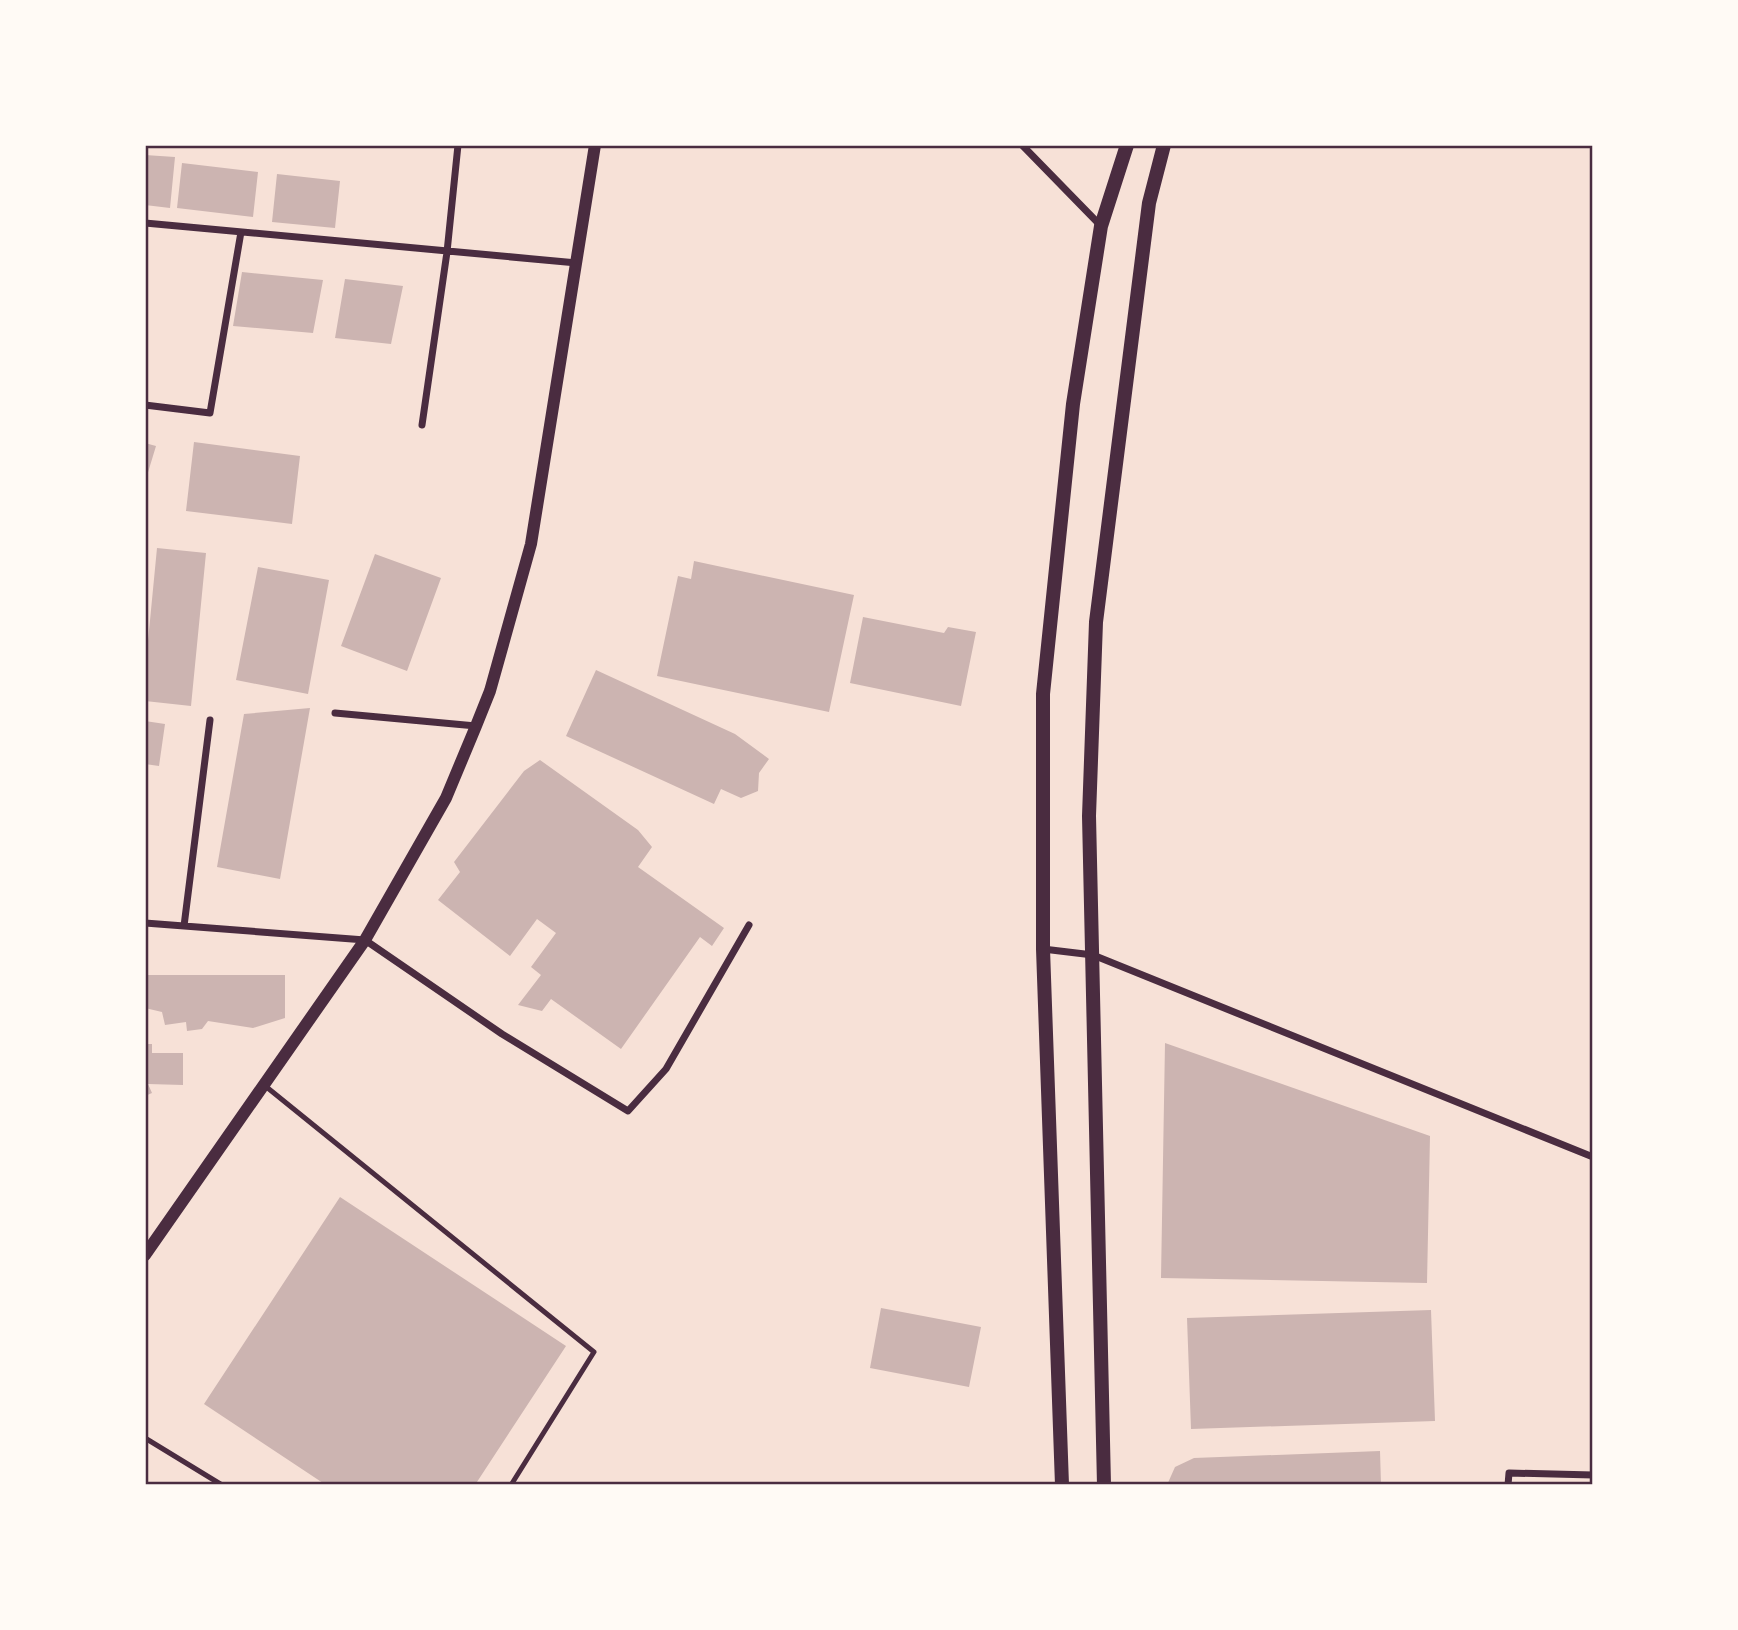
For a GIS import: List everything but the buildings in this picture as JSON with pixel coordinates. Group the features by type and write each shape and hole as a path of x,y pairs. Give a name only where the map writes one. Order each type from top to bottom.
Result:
{"main road":[{"path":"1062,1485 1043,949 1043,694 1073,404 1101,226 1127,145"},
{"path":"1104,1485 1089,816 1096,622 1149,203 1164,145"}],"street":[{"path":"422,425 447,251 458,145"},
{"path":"145,1255 365,940 446,798 476,726 490,691 531,544 596,145"},
{"path":"1022,145 1101,226"},
{"path":"145,223 578,263"},
{"path":"145,405 210,413 241,232"},
{"path":"335,713 476,726"},
{"path":"184,926 210,720"},
{"path":"145,923 365,940 502,1034 628,1111 666,1069 749,925"},
{"path":"1043,949 1093,955 1593,1157"},
{"path":"1508,1485 1509,1474 1593,1475"}],"lane":[{"path":"264,1085 594,1352 511,1485"},
{"path":"145,1438 222,1485"}]}
